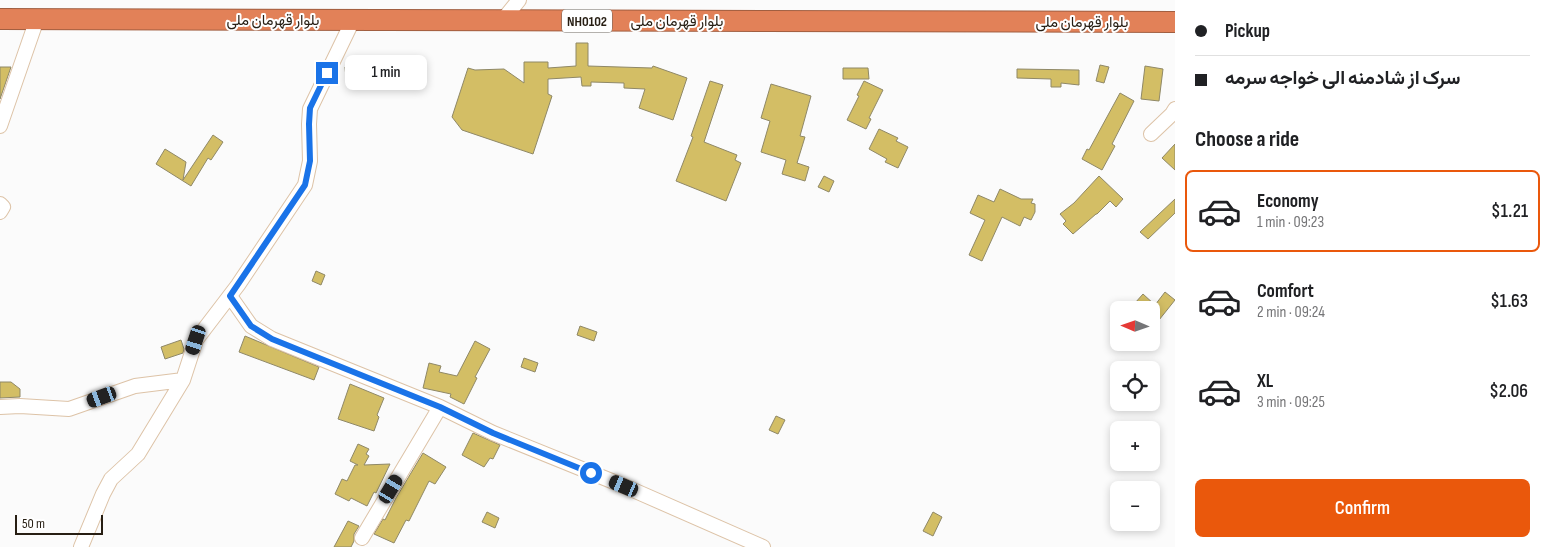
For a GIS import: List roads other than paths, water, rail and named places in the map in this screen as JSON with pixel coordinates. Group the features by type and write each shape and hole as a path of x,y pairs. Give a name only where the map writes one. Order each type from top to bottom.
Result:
{"highway":[{"name":"بلوار قهرمان ملی","path":"0,19 1175,22"}],"street":[{"path":"502,21 518,0"},
{"path":"0,126 37,19"},
{"path":"81,547 111,479 138,454 183,380 196,340 230,296 305,185 310,161 310,108 353,20"},
{"path":"1151,134 1175,110"},
{"path":"0,204 3,207 0,212"},
{"path":"230,296 251,326 272,339 440,407 493,433 624,486 763,547"},
{"path":"0,407 20,406 69,409 135,386 183,380"},
{"path":"362,538 440,407"}]}
